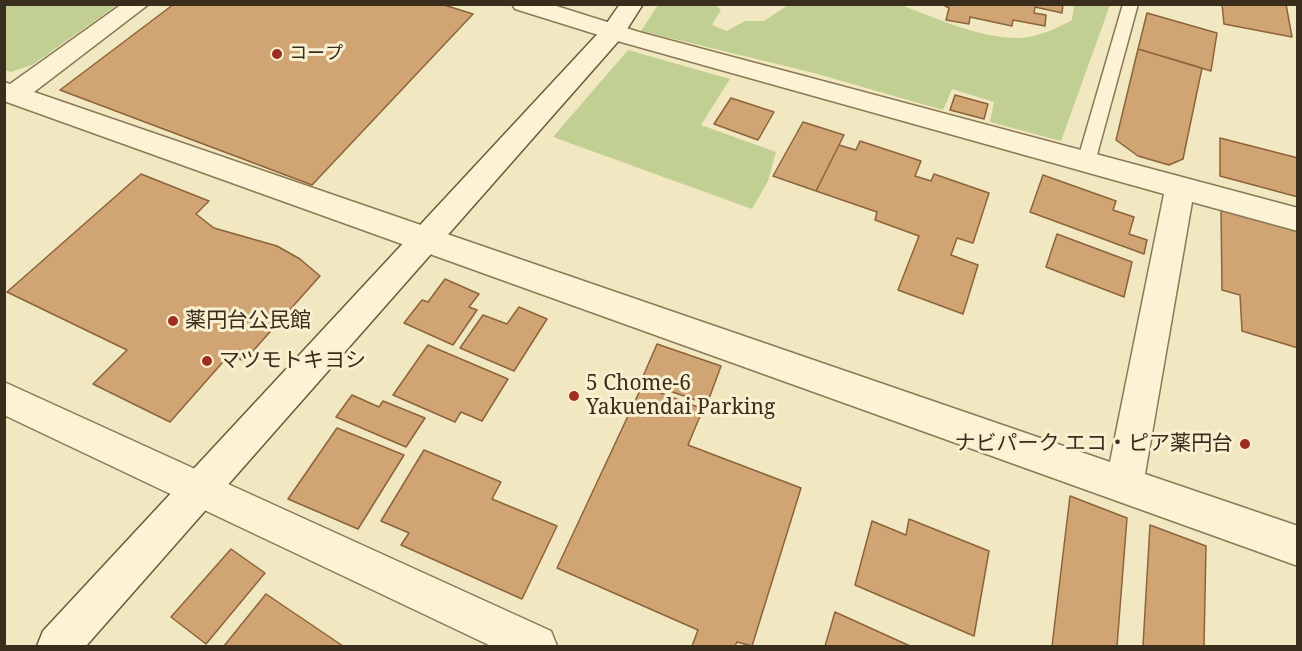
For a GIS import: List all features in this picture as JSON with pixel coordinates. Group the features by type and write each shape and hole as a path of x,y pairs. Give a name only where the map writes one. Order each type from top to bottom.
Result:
{"street":[{"path":"9,92 138,4"},
{"path":"523,4 614,32 1298,220"},
{"path":"58,646 202,491 423,240 614,32 632,4"},
{"path":"9,92 423,240 1298,546"},
{"path":"1124,486 1180,189"},
{"path":"4,398 537,646"}],"lane":[{"path":"1086,162 1131,4"}],"green space":[{"path":"5,4 117,5 32,65 11,72 5,70"},
{"path":"658,5 715,5 721,10 712,25 727,31 745,21 764,21 788,5 901,5 974,31 1020,38 1041,34 1072,20 1074,5 1110,5 1061,141 990,122 994,102 952,89 943,110 814,73 641,31"},
{"path":"628,50 730,79 701,125 776,152 768,181 752,209 553,137"}],"building":[{"path":"174,4 441,4 473,14 312,185 60,90"},
{"path":"942,4 1063,4 1062,13 1035,7 1034,13 1046,15 1045,26 1013,20 1012,26 970,17 969,24 946,20 949,8"},
{"path":"1222,4 1286,4 1292,37 1224,24"},
{"path":"1147,13 1217,33 1211,71 1138,49"},
{"path":"1138,49 1202,68 1183,159 1169,165 1138,156 1116,140"},
{"path":"955,95 988,104 984,119 950,110"},
{"path":"731,98 774,112 758,140 714,124"},
{"path":"803,122 844,135 816,191 773,176"},
{"path":"1220,138 1298,158 1298,197 1220,176"},
{"path":"860,141 921,161 915,176 931,181 934,174 989,193 973,243 957,238 951,255 978,265 963,314 898,290 919,236 875,220 877,212 816,191 839,145 856,150"},
{"name":"薬円台公民館","path":"141,174 209,201 196,214 214,228 277,246 300,259 320,276 244,361 230,354 170,422 93,384 127,350 7,292"},
{"path":"1043,175 1116,201 1113,210 1134,217 1129,234 1147,240 1144,254 1030,212"},
{"path":"1221,208 1298,229 1298,348 1242,331 1240,295 1222,290"},
{"path":"1057,234 1132,262 1124,297 1046,267"},
{"path":"445,279 479,294 469,307 477,310 453,345 404,323 422,300 428,302"},
{"path":"519,307 547,319 514,371 460,348 483,315 507,324"},
{"path":"657,344 721,366 707,404 641,381"},
{"path":"428,345 508,379 482,421 461,412 455,422 393,395"},
{"path":"642,386 703,409 688,445 801,488 752,646 737,642 735,646 692,646 698,630 557,568"},
{"path":"352,395 379,407 383,401 425,418 406,447 336,417"},
{"path":"337,428 404,455 358,529 288,499"},
{"path":"424,450 501,482 492,499 557,526 522,599 401,545 409,533 381,521"},
{"path":"1070,496 1127,518 1117,646 1052,646"},
{"path":"909,519 989,551 974,636 855,585 872,521 906,535"},
{"path":"1150,525 1206,546 1204,646 1143,646"},
{"path":"231,549 265,573 206,644 171,617"},
{"path":"266,594 343,646 224,646"},
{"path":"835,612 910,646 825,646"}],"place":[{"name":"コープ","path":"277,54"},
{"name":"薬円台公民館","path":"173,321"},
{"name":"マツモトキヨシ","path":"207,361"},
{"name":"5 Chome-6 Yakuendai Parking","path":"574,396"},
{"name":"ナビパーク エコ・ピア薬円台","path":"1245,444"}]}
